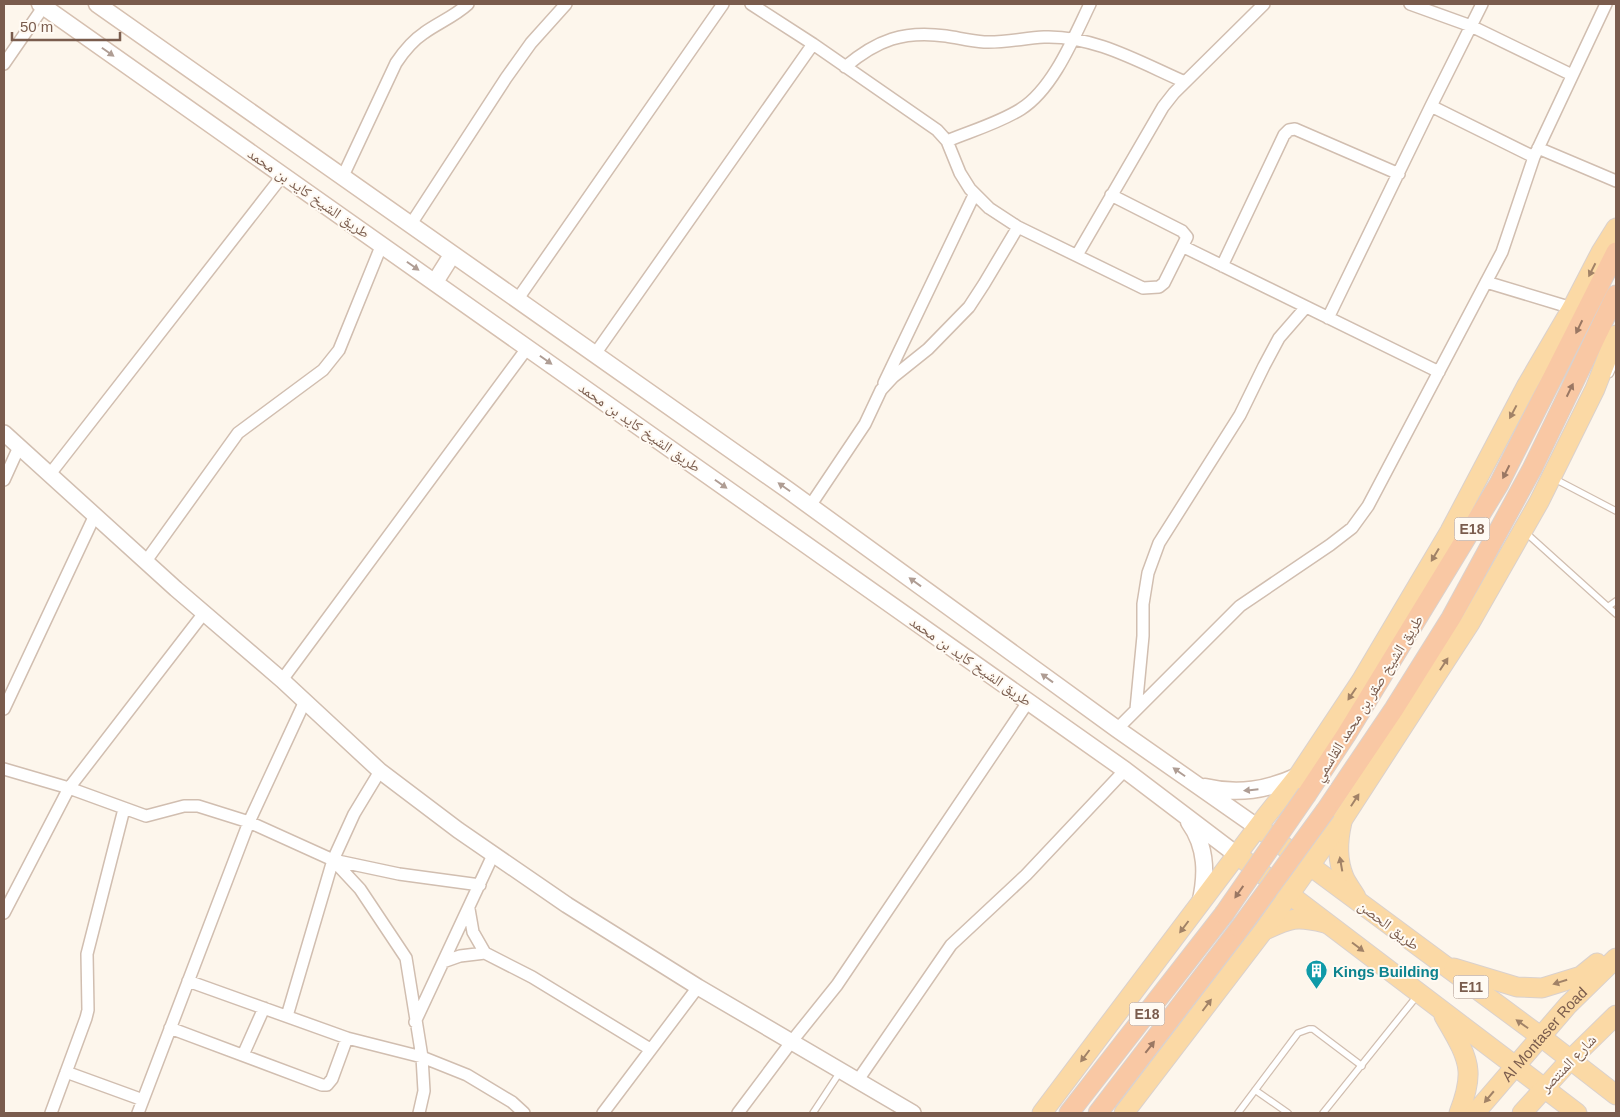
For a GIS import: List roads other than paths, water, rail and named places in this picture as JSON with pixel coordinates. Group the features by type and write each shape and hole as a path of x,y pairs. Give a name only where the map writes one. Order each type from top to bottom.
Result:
{"highway":[{"name":"طريق الشيخ صقر بن محمد القاسمي","path":"1069,1113 1224,914 1382,678 1499,484 1616,252"},
{"name":"طريق الشيخ صقر بن محمد القاسمي","path":"1098,1113 1240,928 1334,814 1394,709 1451,618 1532,469 1616,296"}],"main road":[{"name":"طريق الشيخ كايد بن محمد","path":"96,4 810,506 1257,828"},
{"name":"طريق الشيخ كايد بن محمد","path":"42,5 1125,770 1237,855"},
{"path":"1042,1113 1298,776 1361,682 1445,539 1527,385 1616,228"},
{"path":"435,282 452,254"},
{"path":"1124,1113 1264,930 1308,866 1334,814 1470,623 1523,530 1557,477 1616,336"},
{"path":"1199,786 1219,790 1260,790 1298,776"},
{"path":"1334,814 1344,875 1361,905"},
{"path":"1185,816 1197,836 1205,858 1206,874 1199,906"},
{"name":"طريق الحصن","path":"1257,828 1540,1036 1616,1095"},
{"name":"E11","path":"1237,855 1577,1113"},
{"path":"1264,930 1287,920 1311,920 1328,924"},
{"path":"1441,964 1517,987 1542,988 1581,976 1616,949"},
{"name":"Al Montaser Road","path":"1475,1113 1568,1005 1616,958"},
{"path":"1440,1009 1461,1047 1468,1070 1467,1091 1459,1113"},
{"name":"شارع المنتصر","path":"1522,1113 1570,1060 1616,1015"}],"street":[{"path":"343,176 396,63 407,47 424,32 468,4"},
{"path":"411,224 506,78 531,43 566,4"},
{"path":"517,300 723,4"},
{"path":"751,4 813,44 924,121 947,141 960,173 974,195 989,208 1018,227 1143,288 1159,287 1164,283 1187,238 1182,231 1110,195"},
{"path":"947,141 1009,116 1033,100 1051,78 1090,4"},
{"path":"1077,255 1110,195 1163,107 1184,82 1264,4"},
{"path":"1410,4 1471,26 1572,75"},
{"path":"1328,318 1430,106 1482,4"},
{"path":"1117,728 1240,606 1352,528 1368,506 1502,252 1536,153 1606,4"},
{"path":"4,64 42,5"},
{"path":"845,67 862,53 881,42 902,35 924,34 998,42 1044,37 1072,39 1123,55 1184,82"},
{"path":"595,354 813,44"},
{"path":"1430,106 1536,153 1616,181"},
{"path":"1222,266 1284,135 1289,130 1295,129 1398,174"},
{"path":"50,474 283,174"},
{"path":"810,506 864,424 974,195"},
{"path":"881,390 893,377 928,349 969,307 1018,227"},
{"path":"146,561 238,433 323,370 339,350 382,244"},
{"path":"1184,247 1439,372"},
{"path":"1486,282 1572,308"},
{"path":"1136,709 1143,604 1148,573 1159,544 1240,415 1279,338 1306,307"},
{"path":"282,680 528,347"},
{"path":"4,433 204,613 282,680 380,770 494,855 567,905 698,986 913,1113"},
{"path":"4,480 19,447"},
{"path":"4,709 95,515"},
{"path":"4,914 7,900 69,788 204,613"},
{"path":"138,1113 249,822 305,702"},
{"path":"738,1113 792,1041 838,985 1028,702"},
{"path":"4,769 69,788 146,816 184,806 198,806 249,822 333,860 399,874 480,885"},
{"path":"287,1016 333,860 354,814 380,770"},
{"path":"858,1080 951,945 1026,875 1125,770"},
{"path":"51,1113 88,1010 87,954 124,809"},
{"path":"415,1022 494,855"},
{"path":"333,860 360,890 406,958 422,1058 424,1091 419,1113"},
{"path":"469,908 473,932 485,952 532,977 650,1050"},
{"path":"443,962 460,956 485,952"},
{"path":"188,981 347,1038 422,1058 476,1080 512,1102 524,1113"},
{"path":"603,1113 698,986"},
{"path":"243,1056 264,1008"},
{"path":"170,1028 318,1084 327,1085 332,1079 347,1038"},
{"path":"66,1072 143,1100"}],"lane":[{"path":"1608,379 1616,362"},
{"path":"1557,477 1616,511"},
{"path":"1523,530 1538,546 1616,614"},
{"path":"1609,606 1616,601"},
{"path":"1323,1113 1419,993"},
{"path":"1238,1113 1298,1033 1308,1028 1313,1029 1362,1066"},
{"path":"813,1113 842,1071"},
{"path":"1255,1090 1288,1113"}],"place":[{"name":"Kings Building","path":"1317,990"}]}
